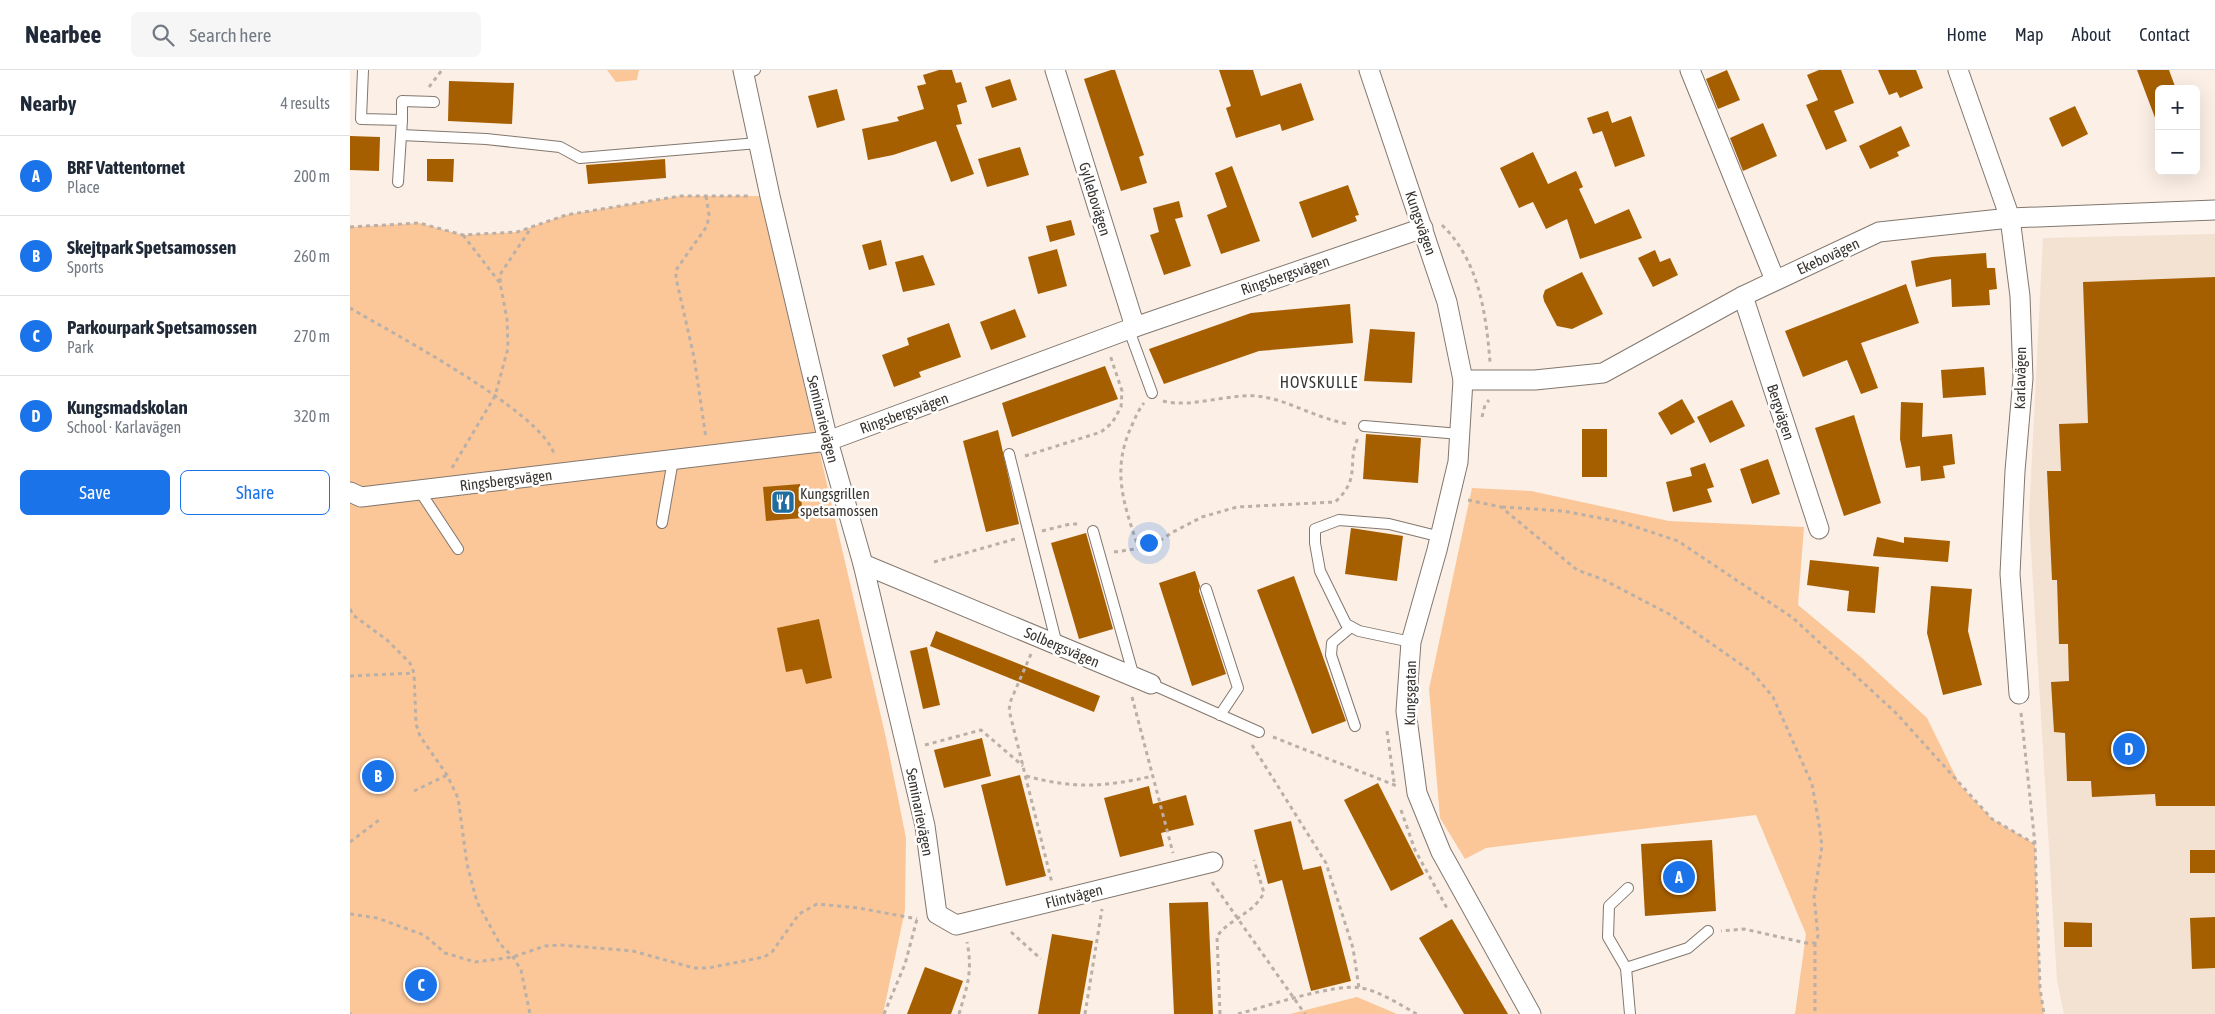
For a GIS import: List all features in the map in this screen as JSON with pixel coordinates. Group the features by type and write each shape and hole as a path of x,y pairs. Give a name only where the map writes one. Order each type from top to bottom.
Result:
{"street":[{"name":"Gyllebovägen","path":"1055,70 1132,329"},
{"name":"Kungsvägen","path":"1369,70 1447,302 1463,380"},
{"path":"1690,70 1775,280"},
{"name":"Karlavägen","path":"1958,70 2010,218 2020,296 2022,378 2010,574 2019,694"},
{"name":"Seminarievägen","path":"747,72 758,144 828,442 863,564 925,826 937,914"},
{"name":"Ekebovägen","path":"1463,380 1535,380 1603,373 1743,296 1879,232 2010,218 2215,210"},
{"name":"Ringsbergsvägen","path":"354,498 828,442 1132,329 1423,228"},
{"name":"Bergvägen","path":"1743,296 1819,529"},
{"name":"Kungsgatan","path":"1463,380 1458,462 1441,537 1411,642 1406,711 1417,793 1441,852 1531,1014"},
{"name":"Solbergsvägen","path":"863,564 1137,678"},
{"name":"Flintvägen","path":"964,924 1206,863"},
{"path":"937,914 956,926 964,924"}],"lane":[{"path":"363,70 361,119 402,120"},
{"path":"398,182 402,101 434,102"},
{"path":"401,135 486,139 560,147 580,158 758,144"},
{"path":"1132,329 1152,393"},
{"path":"1364,426 1460,434"},
{"path":"1010,457 1057,645"},
{"path":"662,523 673,460"},
{"path":"419,490 458,549"},
{"path":"1411,642 1359,631 1346,624 1320,571 1315,543 1315,529 1339,520 1389,524 1441,537"},
{"path":"1093,531 1137,678"},
{"path":"1206,589 1238,688 1220,715"},
{"path":"1351,627 1332,643 1331,655 1355,726"},
{"name":"Solbergsvägen","path":"1137,678 1259,732"},
{"path":"1628,888 1609,906 1608,937 1626,968 1630,1014"},
{"path":"1626,968 1688,948 1708,931"}],"path":[{"path":"350,227 418,223 463,235 517,232 566,215 680,196 770,196"},
{"path":"706,196 709,215 707,226 676,270 676,278 694,358 709,456"},
{"path":"454,486 452,467 495,396 508,348 508,320 500,283 501,274 532,227"},
{"path":"463,235 500,283"},
{"path":"350,308 466,376 512,407 550,442 554,452 557,474"},
{"path":"1010,457 1101,432 1112,423 1121,407 1122,391 1105,339"},
{"path":"1099,552 1139,550 1150,547 1202,517 1237,507 1335,502 1346,492 1353,472 1356,442 1364,426 1313,415 1262,396 1185,403 1164,402 1152,393 1141,406 1131,427 1120,462 1121,484 1139,550"},
{"path":"1450,496 1501,507 1563,511 1611,520 1678,541 1793,618 1896,713 1992,819 2035,844"},
{"path":"1501,507 1577,570 1602,579 1669,614 1752,672 1773,697 1812,784 1822,846 1814,897 1818,936 1815,943 1815,1014"},
{"path":"350,609 353,615 387,640 410,663 414,673 416,724 420,736 447,775 458,798 467,864 477,902 500,944 513,957 521,970 530,1014"},
{"path":"1039,638 1011,700 1009,710 1057,901"},
{"path":"350,676 414,673"},
{"path":"1137,678 1153,776 1178,870"},
{"path":"2019,694 2035,844 2040,988 2044,1014"},
{"path":"1237,722 1326,862 1353,948 1359,988"},
{"path":"907,750 981,730 1023,766"},
{"path":"1259,732 1417,793"},
{"path":"414,791 447,775"},
{"path":"1026,776 1045,781 1098,786 1118,784 1153,776"},
{"path":"350,842 379,820"},
{"path":"1220,1014 1217,936 1237,918 1257,906 1264,893 1254,860"},
{"path":"1206,863 1237,918 1305,1014"},
{"path":"1085,1014 1106,888"},
{"path":"350,914 377,918 424,935 445,953 474,962 513,957 545,946 561,945 633,951 694,968 708,968 764,957 772,952 799,914 817,904 858,908 917,919 937,914"},
{"path":"994,916 1041,959"},
{"path":"884,1014 905,964 917,919"},
{"path":"959,1014 970,977 971,960 964,924"},
{"path":"1708,931 1744,929 1806,943 1815,943"},
{"path":"1238,1014 1294,998 1351,987 1359,988 1417,1014"}],"shaded area":[{"path":"607,70 639,70 637,80 616,82"},
{"path":"680,196 760,196 886,738 906,838 905,910 883,1014 350,1014 350,227 419,223 463,235 517,232 566,215"},
{"path":"2215,234 2215,1014 2064,1014 2057,981 2029,517 2043,238"},
{"path":"1472,488 1531,491 1669,521 1804,527 1798,605 1862,658 1927,718 1960,785 1992,819 2035,844 2040,988 2044,1014 1795,1014 1806,934 1756,815 1486,848 1465,859 1440,818 1429,689"},
{"path":"1357,997 1397,1014 1290,1014"}],"building":[{"path":"939,70 952,70 956,83 961,82 967,102 957,105 962,124 956,125 974,174 951,182 936,141 893,155 868,160 862,129 899,121 897,117 924,109 917,86 926,84 923,75"},
{"path":"1115,70 1144,155 1139,157 1147,183 1121,191 1084,79"},
{"path":"1219,70 1253,70 1261,96 1301,83 1314,120 1282,131 1280,124 1236,138 1226,108 1231,106"},
{"path":"1727,70 1740,100 1718,109 1706,79"},
{"path":"1819,70 1841,70 1854,103 1834,111 1847,141 1826,150 1806,105 1818,100 1807,75"},
{"path":"1878,70 1916,70 1923,88 1900,98 1897,92 1889,95"},
{"path":"2137,70 2169,70 2175,85 2155,85 2155,118"},
{"path":"1010,79 1017,100 992,108 985,87"},
{"path":"449,81 514,83 512,124 448,121"},
{"path":"837,89 845,120 817,128 808,96"},
{"path":"2075,106 2088,134 2062,147 2049,118"},
{"path":"1608,111 1612,123 1631,116 1645,156 1615,167 1602,131 1593,134 1587,118"},
{"path":"1763,123 1777,156 1743,171 1730,138"},
{"path":"1901,126 1910,146 1897,152 1899,156 1870,169 1859,146"},
{"path":"350,136 380,137 379,171 350,170"},
{"path":"1020,147 1029,175 987,187 978,159"},
{"path":"1533,152 1548,184 1576,171 1583,187 1579,189 1595,224 1629,209 1642,238 1580,259 1567,219 1546,229 1533,202 1519,208 1500,168"},
{"path":"427,159 454,159 453,182 427,181"},
{"path":"665,159 666,178 588,184 586,165"},
{"path":"1232,166 1260,241 1221,254 1207,215 1227,207 1215,173"},
{"path":"1348,185 1359,215 1355,216 1357,221 1312,238 1299,202"},
{"path":"1179,201 1183,217 1175,219 1191,266 1164,275 1150,235 1159,232 1153,208"},
{"path":"1071,220 1075,235 1050,242 1046,226"},
{"path":"881,240 887,265 869,270 862,245"},
{"path":"1057,249 1067,286 1038,294 1028,257"},
{"path":"1655,250 1660,262 1670,258 1678,275 1653,287 1638,258"},
{"path":"1986,253 1987,268 1995,268 1997,289 1989,290 1990,305 1952,307 1951,279 1916,287 1911,261 1932,257"},
{"path":"923,255 935,285 903,292 895,262"},
{"path":"1582,272 1603,314 1572,329 1557,326 1544,301 1545,290"},
{"path":"2215,277 2215,806 2156,806 2155,794 2092,797 2091,781 2067,781 2065,733 2054,732 2051,682 2069,681 2068,644 2059,644 2057,580 2052,580 2047,471 2061,471 2059,424 2088,423 2083,282"},
{"path":"1906,284 1919,323 1861,343 1878,388 1861,394 1847,360 1803,377 1785,331"},
{"path":"1350,304 1353,343 1259,351 1164,384 1149,349 1251,313"},
{"path":"1015,309 1026,337 991,350 980,322"},
{"path":"949,323 961,357 919,372 921,377 894,387 882,355 909,345 907,338"},
{"path":"1370,329 1415,332 1412,383 1364,381"},
{"path":"1105,366 1118,399 1012,437 1002,403"},
{"path":"1984,367 1986,395 1943,398 1941,370"},
{"path":"1682,399 1695,422 1671,435 1658,413"},
{"path":"1732,400 1745,426 1710,443 1697,417"},
{"path":"1901,402 1923,403 1922,437 1952,434 1955,464 1943,466 1945,478 1921,481 1920,466 1906,468 1900,439"},
{"path":"1854,415 1881,503 1844,516 1815,428"},
{"path":"1582,429 1607,429 1607,477 1582,477"},
{"path":"998,430 1019,524 986,532 963,441"},
{"path":"1366,434 1421,438 1418,483 1363,479"},
{"path":"1768,459 1780,494 1752,504 1740,469"},
{"path":"1705,463 1714,487 1707,489 1712,502 1673,512 1666,482 1692,476 1690,468"},
{"name":"Kungsgrillen spetsamossen","path":"800,484 803,518 766,521 763,487"},
{"path":"1351,528 1403,536 1397,581 1345,574"},
{"path":"1086,533 1113,629 1079,639 1051,543"},
{"path":"1877,537 1904,543 1904,537 1950,541 1948,562 1873,556"},
{"path":"1810,560 1879,567 1875,613 1847,611 1849,591 1807,585"},
{"path":"1195,571 1200,586 1199,591 1226,674 1192,686 1159,583"},
{"path":"1294,576 1346,721 1312,734 1257,590"},
{"path":"1931,586 1972,589 1968,631 1982,685 1943,695 1927,633"},
{"path":"819,619 832,678 806,684 802,669 786,672 777,628"},
{"path":"936,631 1100,696 1094,712 930,646"},
{"path":"927,647 940,705 923,709 910,651"},
{"path":"982,738 991,776 944,788 934,750"},
{"path":"1020,775 1046,876 1006,886 981,785"},
{"path":"1378,783 1424,874 1391,891 1344,800"},
{"path":"1149,786 1153,804 1186,795 1194,825 1161,833 1164,846 1120,857 1104,798"},
{"path":"1291,821 1303,870 1321,866 1351,981 1311,991 1282,880 1268,884 1254,830"},
{"path":"1712,840 1716,911 1645,916 1641,844"},
{"path":"2190,850 2215,850 2215,873 2190,873"},
{"path":"1208,902 1213,1014 1174,1014 1169,903"},
{"path":"2215,917 2215,968 2192,969 2190,918"},
{"path":"1452,919 1508,1014 1464,1014 1419,938"},
{"path":"2064,922 2092,923 2092,947 2064,947"},
{"path":"1052,934 1093,941 1080,1014 1038,1014"},
{"path":"925,967 963,981 951,1014 907,1014"}],"place":[{"name":"Kungsgrillen spetsamossen","path":"783,502"},
{"name":"Kungsmadskolan","path":"2129,749"},
{"name":"Skejtpark Spetsamossen","path":"378,776"},
{"name":"BRF Vattentornet","path":"1679,877"},
{"name":"Parkourpark Spetsamossen","path":"421,985"}],"district":[{"name":"HOVSKULLE","path":"1319,382"}]}
